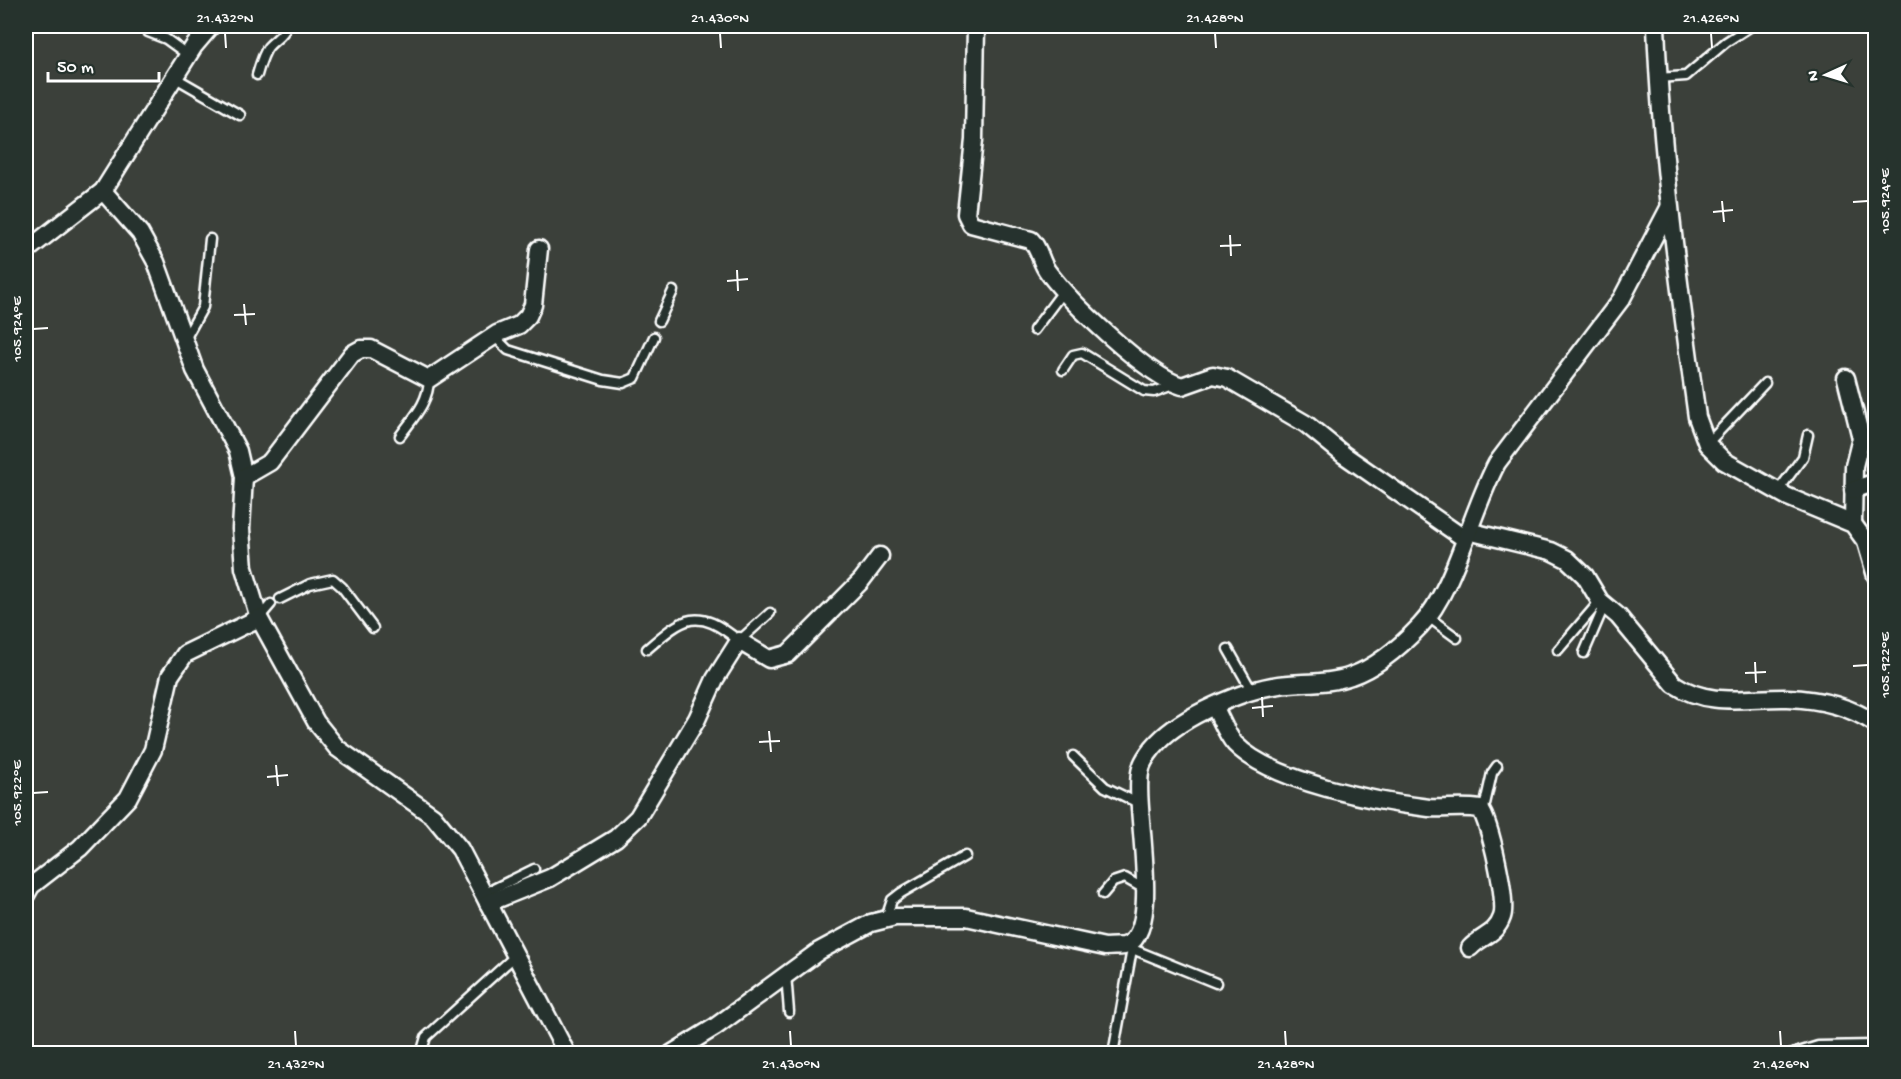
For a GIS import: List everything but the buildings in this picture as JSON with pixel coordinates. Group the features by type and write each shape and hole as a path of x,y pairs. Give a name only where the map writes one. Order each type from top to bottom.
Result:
{"street":[{"path":"26,250 74,216 103,191 174,77 211,26"},
{"path":"976,26 974,140 967,218 976,226 1030,240 1036,245 1048,273 1091,318 1149,368 1176,384 1187,385 1213,375 1227,378 1306,424 1344,455 1467,535 1551,550 1567,559 1585,576 1603,602 1618,616 1674,684 1681,689 1728,701 1787,698 1828,703 1847,708 1875,724"},
{"path":"1656,26 1669,208 1697,417 1707,444 1724,461 1779,491 1853,524 1866,542 1875,576"},
{"path":"103,191 140,233 156,262 195,370 238,451 244,477 242,528 244,568 259,618 316,722 337,748 433,816 460,849 567,1053"},
{"path":"671,1053 715,1027 819,951 871,923 886,919 966,917 1106,946 1128,948 1136,936 1146,890 1138,803 1141,767 1155,745 1173,727 1252,692 1276,685 1348,678 1371,668 1421,625 1437,602 1467,535 1481,493 1497,463 1622,297 1669,208"},
{"path":"244,477 270,462 352,354 361,349 371,349 429,379 497,334 519,325 528,316 532,305 539,249"},
{"path":"1846,378 1861,438 1853,490 1853,524"},
{"path":"1853,490 1875,482"},
{"path":"486,898 550,879 616,838 638,817 697,719 715,679 739,641 770,659 788,654 861,581 880,556"},
{"path":"26,895 31,886 80,848 128,798 153,750 170,676 185,654 259,618"},
{"path":"1215,708 1233,742 1243,751 1293,776 1354,796 1430,808 1477,808 1483,814 1499,871 1503,914 1495,931 1470,948"}],"lane":[{"path":"257,75 262,57 270,45 283,34 287,26"},
{"path":"1658,78 1686,76 1726,42 1751,26"},
{"path":"148,32 166,39 188,56"},
{"path":"174,77 240,115"},
{"path":"184,341 203,307 210,239"},
{"path":"1034,330 1064,290"},
{"path":"659,321 673,291"},
{"path":"497,334 500,342 508,350 615,383 635,378 654,337"},
{"path":"1063,370 1073,355 1082,353 1144,391 1154,392 1176,384"},
{"path":"400,436 424,403 429,392 429,379"},
{"path":"1707,444 1765,383"},
{"path":"1779,491 1803,457 1808,435"},
{"path":"280,599 310,584 333,579 342,587 373,628"},
{"path":"1558,650 1603,602"},
{"path":"1584,653 1603,602"},
{"path":"259,618 271,604"},
{"path":"646,649 674,626 694,617 711,621 739,641 770,613"},
{"path":"1427,616 1457,638"},
{"path":"1228,649 1252,692"},
{"path":"1073,756 1105,787 1138,803"},
{"path":"1483,814 1492,773 1497,766"},
{"path":"886,919 892,900 965,856"},
{"path":"486,898 534,869"},
{"path":"1103,894 1113,882 1125,878 1146,890"},
{"path":"1113,1053 1128,948 1216,983"},
{"path":"421,1053 426,1037 515,956"},
{"path":"786,974 789,1012"},
{"path":"1792,1053 1818,1046 1875,1045"}]}
